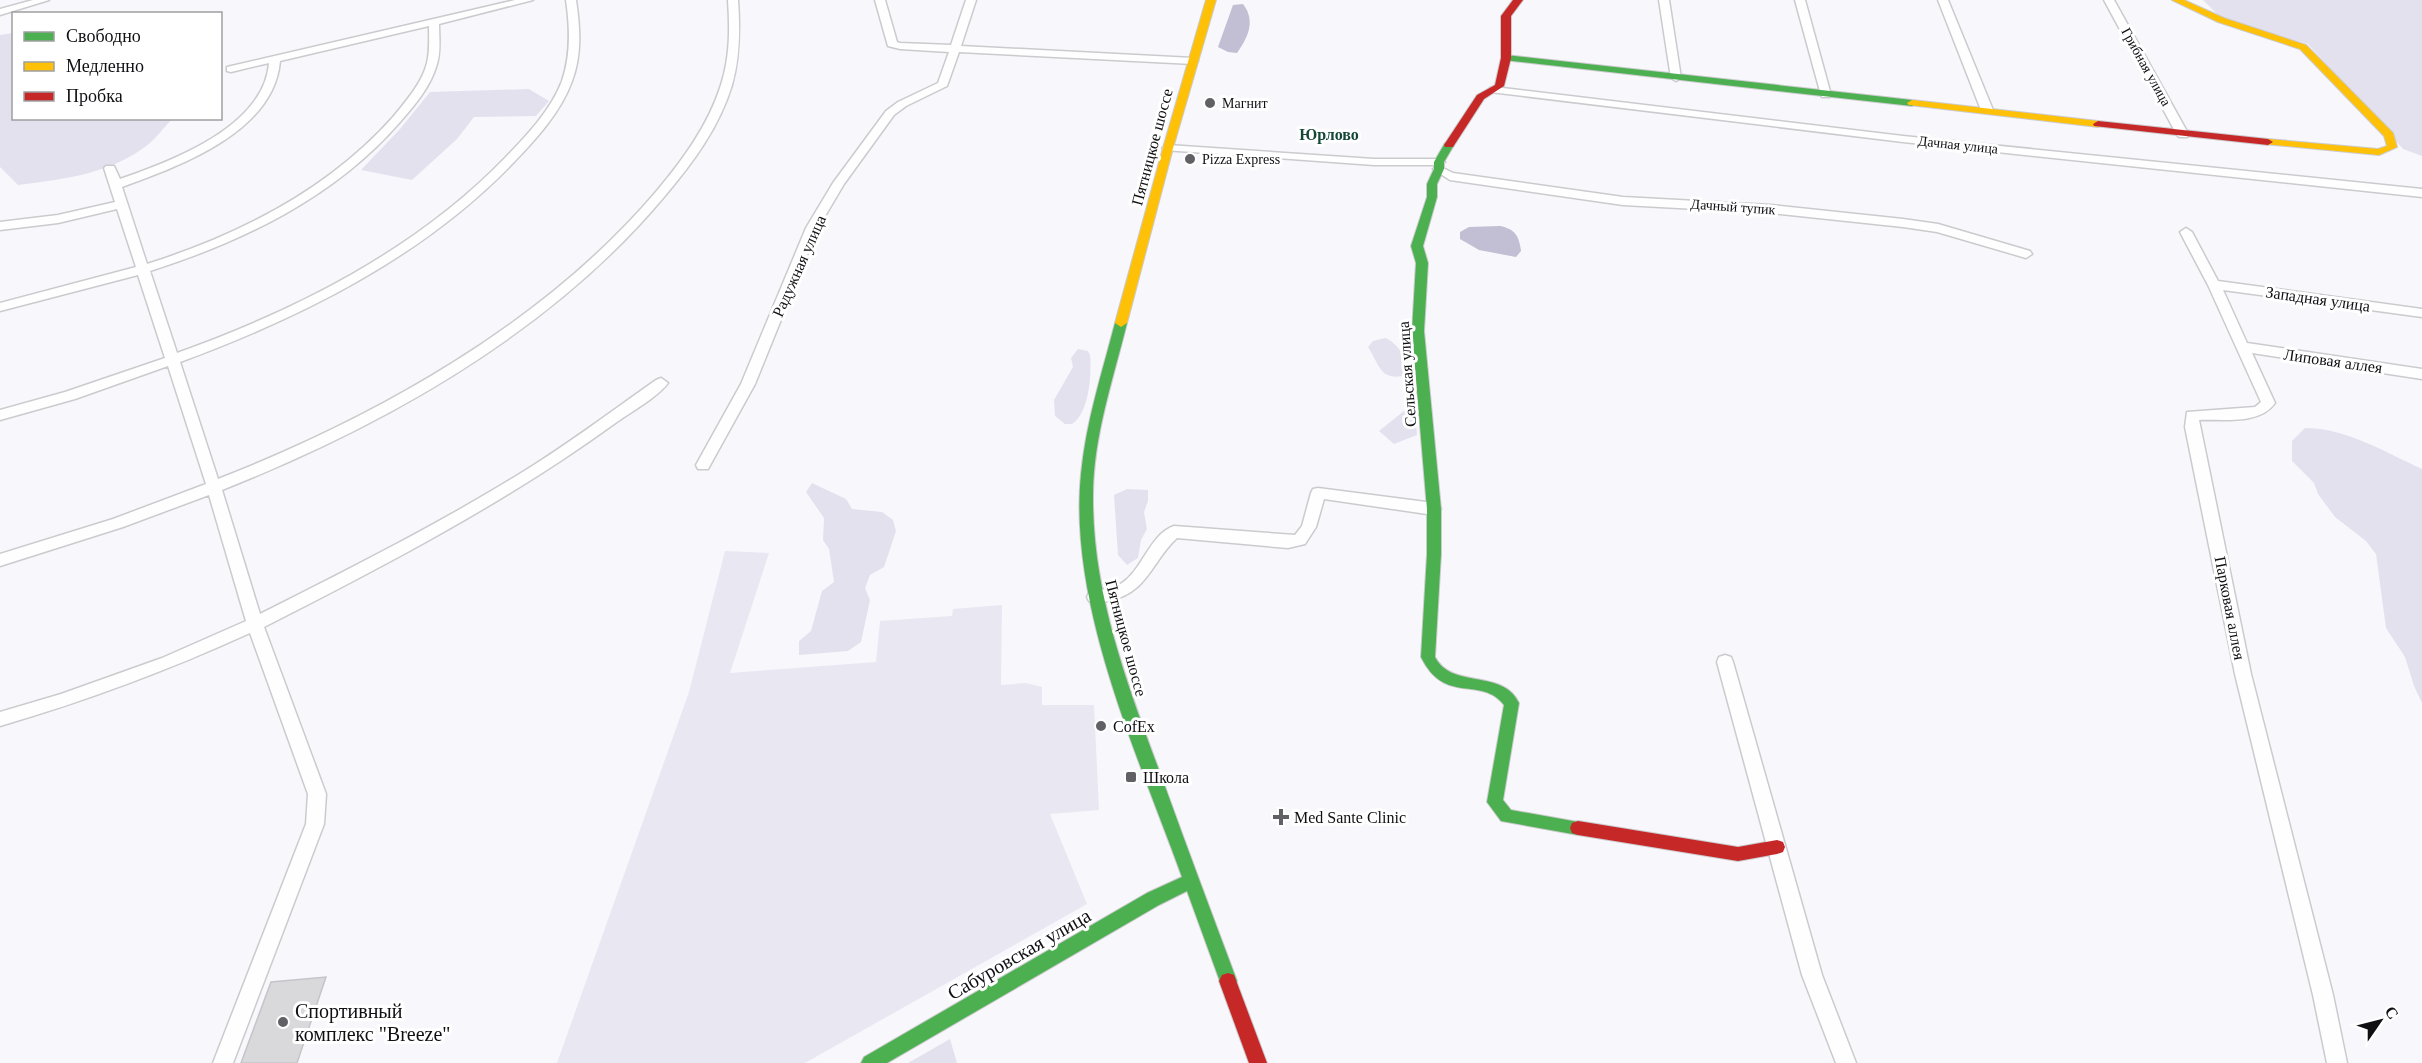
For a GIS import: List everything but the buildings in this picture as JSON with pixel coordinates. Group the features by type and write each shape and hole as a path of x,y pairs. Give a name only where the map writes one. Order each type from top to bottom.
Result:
{"street":[{"path":"0,12 44,0"},
{"path":"231,69 528,0"},
{"path":"0,415 26,409 172,360 297,308 364,273 471,198 507,165 541,125 567,82 574,50 571,0"},
{"path":"0,560 76,538 214,488 321,441 406,396 483,348 548,303 583,274 644,215 677,176 708,132 724,93 733,58 735,21 733,0"},
{"path":"880,0 892,44 900,46 1193,61"},
{"name":"Радужная улица","path":"703,465 748,384 812,228 839,183 890,112 898,105 930,93 943,84 971,0"},
{"name":"Пятницкое шоссе","path":"1211,0 1168,148 1094,427 1086,494 1087,535 1095,597 1121,689 1258,1063"},
{"name":"Сельская улица","path":"1518,0 1506,16 1506,58 1499,86 1480,97 1472,107 1439,165 1417,246 1422,263 1418,332 1434,509 1434,554 1428,657 1431,666 1446,678 1502,692 1512,703 1496,802 1507,816 1738,854 1777,847"},
{"path":"1664,0 1676,78"},
{"path":"1800,0 1826,95"},
{"path":"1943,0 1987,110"},
{"name":"Грибная улица","path":"2109,0 2183,135"},
{"path":"1506,58 1826,95 1987,110 2183,135 2379,152 2392,147 2389,135 2303,47 2221,20 2177,0"},
{"path":"0,307 143,270 203,248 256,224 334,178 372,148 398,120 432,66 434,22"},
{"path":"115,185 181,159 240,123 259,102 272,81 275,58"},
{"name":"Дачная улица","path":"1494,90 1903,139 2422,193"},
{"name":"Дачный тупик","path":"1168,148 1439,165 1450,176 1612,199 1771,209 1938,228 2026,254"},
{"path":"110,168 214,488 255,624 316,794 315,824 223,1063"},
{"path":"0,226 58,219 121,204"},
{"name":"Парковая аллея","path":"2186,232 2214,285 2268,403 2258,412 2192,415 2192,427 2243,674 2323,995 2337,1063"},
{"name":"Западная улица","path":"2214,285 2422,313"},
{"name":"Липовая аллея","path":"2243,348 2422,374"},
{"path":"0,719 61,701 168,663 255,624 433,531 518,482 579,442 661,383"},
{"path":"1095,597 1120,592 1135,582 1165,539 1174,532 1288,542 1300,540 1309,527 1318,493 1434,509"},
{"path":"1725,663 1812,975 1846,1063"},
{"name":"Сабуровская улица","path":"870,1063 1153,899 1190,881"}],"shaded area":[{"path":"2203,0 2422,0 2422,156 2403,149 2308,44 2221,18"},
{"path":"1243,4 1249,17 1249,29 1237,53 1228,52 1218,47 1233,5"},
{"path":"12,33 12,120 171,120 150,143 120,162 70,177 18,185 0,167 0,35"},
{"path":"529,89 549,101 536,116 474,117 457,139 412,180 361,170 400,129 430,92"},
{"path":"1500,226 1513,231 1517,237 1521,251 1516,257 1479,250 1460,239 1460,232 1469,227"},
{"path":"1385,338 1394,343 1402,353 1410,374 1393,377 1387,375 1379,367 1368,347 1373,341"},
{"path":"1078,349 1088,351 1090,355 1088,393 1078,419 1072,424 1065,424 1055,416 1054,400 1073,367 1071,358"},
{"path":"1404,411 1416,422 1417,435 1394,444 1379,431"},
{"path":"2305,428 2350,436 2422,469 2422,703 2405,657 2386,628 2376,554 2366,541 2335,517 2318,494 2314,483 2292,461 2292,441"},
{"path":"812,483 846,499 852,509 882,512 893,520 896,531 884,567 870,575 865,588 870,600 861,642 848,651 799,655 799,641 811,631 822,591 834,582 829,549 823,540 824,518 806,492"},
{"path":"1127,489 1148,490 1148,501 1144,512 1147,529 1141,540 1138,558 1127,565 1118,555 1114,495"},
{"path":"725,551 769,553 730,673 876,662 880,621 952,616 953,609 1002,605 1001,685 1026,683 1042,687 1042,705 1094,705 1099,810 1050,814 1087,904 805,1063 557,1063 689,692"},
{"path":"950,1039 957,1063 908,1063"}],"traffic: fast":[{"path":"1506,58 1912,103"},
{"path":"1449,145 1439,162 1439,169 1432,184 1432,197 1417,246 1422,263 1418,331 1434,509 1434,554 1428,657 1433,668 1441,675 1461,682 1493,688 1502,692 1512,703 1495,802 1507,816 1578,828"},
{"path":"1121,323 1094,430 1087,474 1087,532 1091,568 1117,674 1228,981"},
{"path":"870,1063 1153,899 1190,881"}],"traffic: slow":[{"path":"1121,323 1211,0"},
{"path":"2177,0 2221,20 2303,47 2389,135 2392,147 2379,152 2268,142"},
{"path":"1912,103 2098,124"}],"traffic: jam":[{"path":"1449,145 1480,97 1499,86 1506,58 1506,16 1518,0"},
{"path":"2098,124 2268,142"},
{"path":"1578,828 1738,854 1777,847"},
{"path":"1228,981 1258,1063"}],"place":[{"name":"Магнит","path":"1210,103"},
{"name":"Pizza Express","path":"1190,159"},
{"name":"CofEx","path":"1101,726"},
{"name":"Школа","path":"1131,777"},
{"name":"Med Sante Clinic","path":"1281,817"},
{"name":"Спортивный комплекс \"Breeze\"","path":"283,1022"}],"district":[{"name":"Юрлово","path":"1329,134"}]}
